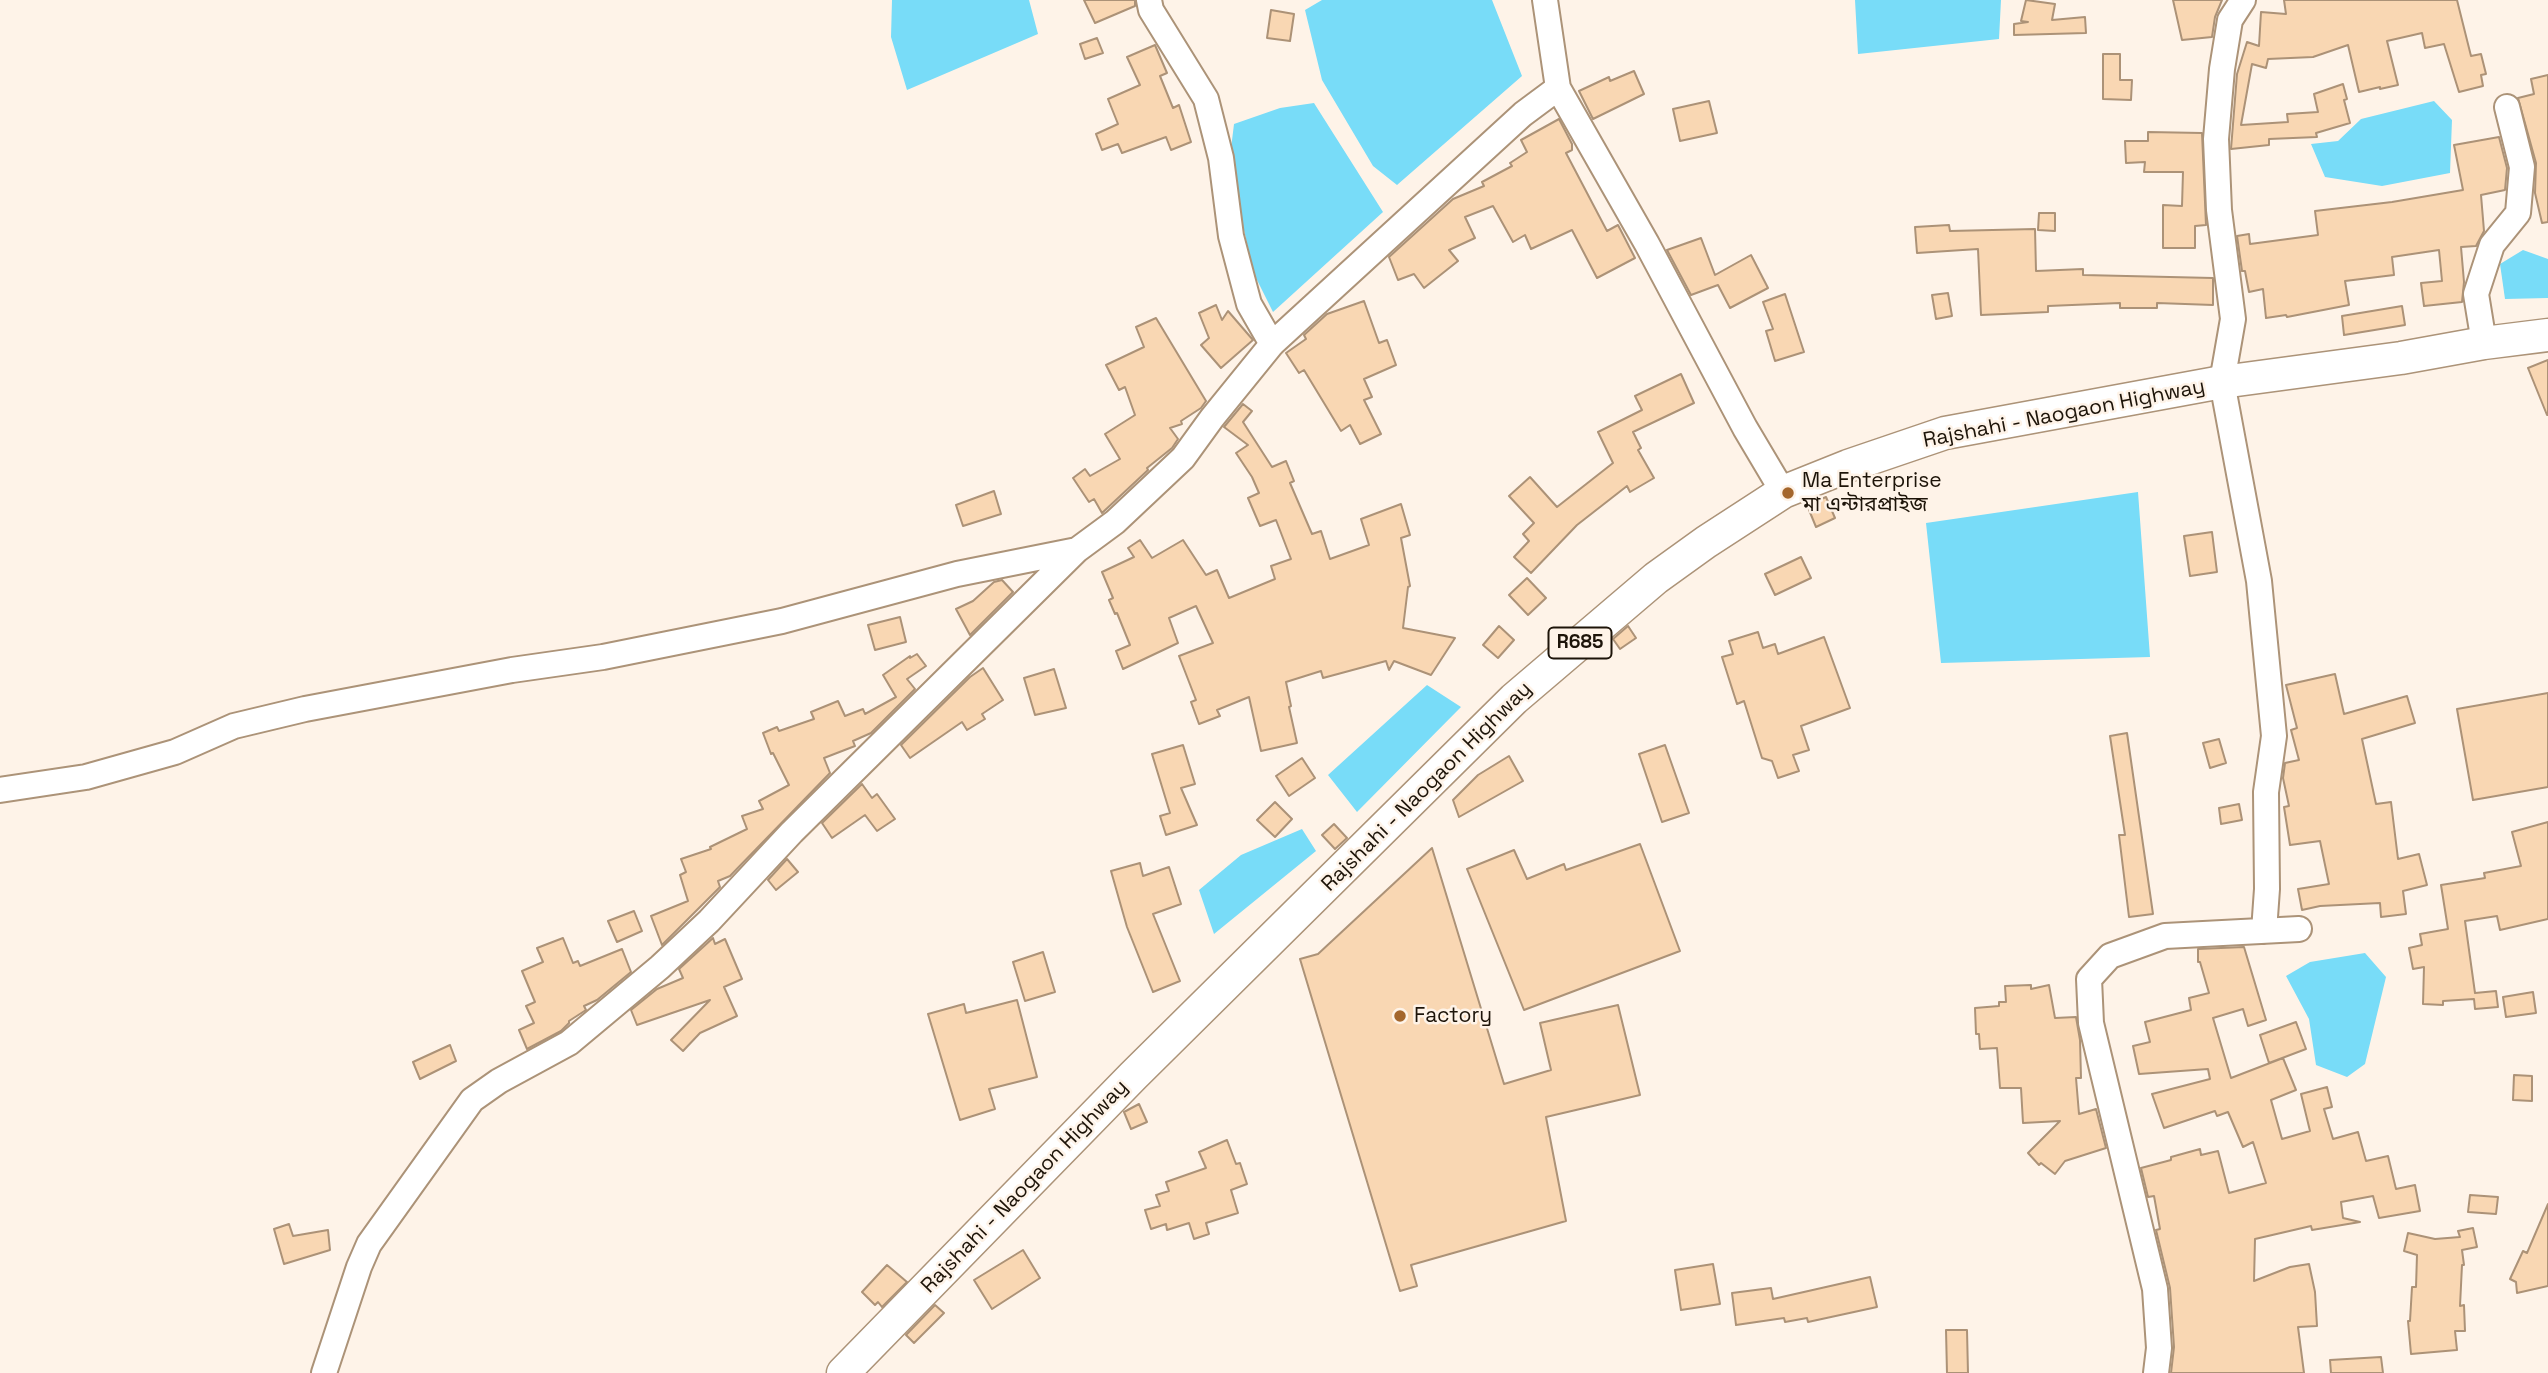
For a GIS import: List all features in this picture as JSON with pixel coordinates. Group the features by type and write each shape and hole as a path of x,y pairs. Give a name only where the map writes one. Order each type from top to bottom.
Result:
{"main road":[{"name":"Rajshahi - Naogaon Highway","path":"843,1373 1133,1076 1514,699 1656,578 1783,492 1848,466 1945,433 2222,382 2401,358 2548,334"}],"street":[{"path":"1150,0 1152,10 1206,99 1221,158 1234,247 1249,304 1272,344"},
{"path":"1545,0 1558,88 1783,492"},
{"path":"2243,0 2230,20 2222,69 2216,139 2220,210 2233,319 2222,382 2259,581 2274,736 2266,792 2267,889 2264,931"},
{"path":"324,1373 369,1244 472,1100 499,1081 569,1043 660,967 709,921 784,841 1077,550 1115,522 1183,458 1272,344 1513,123 1558,88"},
{"path":"2484,343 2476,294 2492,245 2518,213 2522,167 2507,107"},
{"path":"0,790 86,777 175,752 234,726 305,709 512,670 603,657 782,621 957,574 1077,550"},
{"path":"2156,1373 2159,1348 2155,1289 2093,1034 2089,979 2110,956 2165,936 2299,929"}],"water":[{"path":"892,0 1029,0 1038,34 907,90 891,37"},
{"path":"1322,0 1492,0 1522,76 1397,185 1373,166 1322,80 1305,10"},
{"path":"1855,0 2001,0 1999,39 1858,54"},
{"path":"2434,101 2452,120 2450,173 2382,186 2325,177 2311,144 2338,141 2361,119"},
{"path":"1314,103 1383,212 1273,312 1254,274 1229,165 1234,124 1280,108"},
{"path":"2523,250 2548,259 2548,298 2505,299 2500,264"},
{"path":"2138,492 2150,657 1941,663 1926,523"},
{"path":"1427,685 1461,707 1357,812 1328,775"},
{"path":"1302,829 1316,851 1214,934 1199,890 1241,855"},
{"path":"2365,953 2386,977 2365,1064 2347,1077 2316,1065 2309,1019 2286,976 2310,962"}],"building":[{"path":"1084,0 1135,0 1135,6 1095,23"},
{"path":"2026,0 2055,4 2052,20 2085,17 2086,33 2014,35 2014,24 2028,22 2021,21"},
{"path":"2173,0 2222,0 2215,17 2212,37 2182,40"},
{"path":"2284,0 2457,0 2471,56 2481,54 2486,74 2481,75 2483,86 2459,92 2444,44 2425,48 2422,33 2387,41 2398,85 2380,89 2359,92 2348,45 2313,57 2268,59 2266,68 2252,64 2241,125 2288,122 2287,114 2318,112 2314,94 2343,84 2350,123 2316,133 2317,137 2269,139 2269,145 2231,149 2237,74 2247,42 2259,46 2261,12 2286,14"},
{"path":"1271,10 1294,14 1290,41 1267,38"},
{"path":"1097,38 1103,53 1085,59 1080,44"},
{"path":"1155,45 1167,73 1160,76 1173,108 1179,105 1191,142 1171,150 1166,137 1122,153 1118,144 1102,150 1096,134 1118,124 1108,99 1140,85 1127,57"},
{"path":"2103,54 2120,54 2120,80 2132,80 2131,100 2103,99"},
{"path":"1634,71 1644,94 1593,119 1579,91 1609,77 1610,81"},
{"path":"2548,75 2548,222 2542,223 2535,193 2536,163 2518,98 2534,94 2531,79"},
{"path":"1709,101 1717,133 1680,141 1673,109"},
{"path":"1559,119 1572,144 1572,150 1566,153 1607,231 1618,225 1635,258 1597,278 1572,230 1531,249 1525,235 1513,242 1493,206 1465,217 1475,238 1449,250 1458,261 1424,288 1414,274 1398,280 1389,257 1453,199 1484,186 1482,182 1512,166 1510,163 1527,152 1521,140"},
{"path":"2148,132 2202,133 2206,225 2195,226 2195,248 2163,248 2163,205 2182,206 2183,172 2144,172 2145,162 2126,163 2125,141 2148,141"},
{"path":"2499,137 2507,168 2505,190 2481,195 2484,231 2476,246 2461,247 2464,282 2462,302 2424,306 2421,283 2442,281 2439,250 2392,257 2394,275 2345,281 2349,305 2287,317 2266,318 2263,289 2249,292 2245,271 2242,271 2237,236 2249,234 2250,244 2318,235 2315,211 2463,190 2454,145"},
{"path":"2039,213 2055,213 2055,231 2038,230"},
{"path":"1949,225 1950,231 2035,229 2036,271 2083,269 2083,275 2213,278 2213,305 2157,303 2157,308 2120,308 2120,303 2048,306 2048,312 1981,315 1978,249 1917,253 1915,227"},
{"path":"1701,238 1715,275 1751,255 1768,288 1730,308 1718,285 1691,295 1667,250"},
{"path":"1948,293 1952,316 1936,319 1932,295"},
{"path":"1785,294 1804,352 1775,361 1766,331 1773,329 1763,302"},
{"path":"1364,301 1379,343 1387,340 1396,365 1364,379 1372,397 1364,400 1381,434 1360,444 1350,425 1341,431 1304,370 1299,373 1286,353 1306,339 1304,335 1327,314"},
{"path":"1216,305 1222,320 1228,311 1253,340 1221,368 1201,345 1209,338 1199,313"},
{"path":"2402,306 2405,325 2344,335 2342,316"},
{"path":"1156,318 1206,401 1201,408 1181,421 1182,424 1170,428 1178,439 1172,448 1147,468 1148,470 1102,513 1094,499 1089,502 1073,478 1085,469 1090,476 1120,459 1105,434 1135,415 1125,387 1119,390 1106,365 1144,347 1136,327"},
{"path":"2548,360 2548,415 2547,415 2528,368"},
{"path":"1681,374 1694,403 1633,432 1641,448 1638,450 1654,478 1630,492 1627,486 1577,525 1531,573 1514,557 1529,541 1523,534 1534,523 1509,496 1530,477 1557,507 1613,463 1598,432 1642,410 1635,396"},
{"path":"1243,404 1252,411 1243,422 1272,467 1286,461 1294,481 1290,483 1312,534 1321,531 1330,559 1369,545 1361,519 1401,504 1410,535 1401,538 1410,586 1403,628 1455,638 1431,675 1394,661 1389,670 1386,661 1323,678 1321,671 1286,682 1297,743 1261,751 1249,697 1217,710 1220,716 1199,724 1191,702 1196,700 1179,656 1213,643 1196,606 1169,618 1178,643 1123,669 1116,651 1130,645 1109,600 1113,598 1102,572 1134,557 1128,548 1140,540 1152,558 1183,540 1206,575 1217,570 1229,598 1275,579 1271,566 1291,559 1276,520 1260,526 1248,498 1259,493 1236,453 1248,445 1224,427"},
{"path":"994,491 1001,514 963,526 956,505"},
{"path":"1826,497 1835,518 1816,527 1807,505"},
{"path":"2212,532 2217,572 2190,576 2184,536"},
{"path":"1801,557 1811,578 1775,595 1765,574"},
{"path":"1527,578 1546,598 1528,615 1509,595"},
{"path":"1002,580 1013,592 970,635 956,609 973,601 994,582"},
{"path":"900,617 906,642 875,650 868,625"},
{"path":"1499,626 1514,640 1498,658 1483,645"},
{"path":"1628,626 1636,638 1620,649 1613,639"},
{"path":"1758,632 1763,648 1775,644 1778,654 1824,637 1850,708 1801,726 1809,750 1793,755 1799,771 1778,778 1772,761 1762,758 1744,701 1737,704 1722,657 1733,654 1729,641"},
{"path":"917,654 926,666 907,679 915,689 871,733 853,741 855,746 824,758 830,773 730,876 718,881 720,887 662,945 651,916 688,901 680,875 686,872 681,859 711,849 710,847 747,829 742,816 763,809 759,801 789,785 773,753 771,754 763,733 777,727 779,731 814,719 811,712 838,701 845,716 863,709 865,714 896,697 883,675"},
{"path":"983,668 1003,700 982,714 985,719 967,730 962,722 910,758 901,745 970,677"},
{"path":"1054,669 1066,708 1035,715 1024,678"},
{"path":"2335,674 2344,714 2407,696 2415,723 2362,739 2376,804 2391,802 2398,859 2419,854 2427,885 2403,891 2406,914 2381,917 2380,903 2320,906 2302,910 2298,889 2329,884 2320,841 2290,845 2284,807 2289,806 2283,778 2285,763 2299,760 2291,730 2297,728 2286,685"},
{"path":"2548,693 2548,787 2473,800 2457,709"},
{"path":"2127,733 2153,914 2129,917 2119,835 2125,835 2110,736"},
{"path":"2219,739 2226,763 2210,768 2203,743"},
{"path":"1183,745 1195,784 1181,788 1197,825 1166,835 1160,816 1170,813 1152,754"},
{"path":"1665,745 1689,813 1662,822 1639,754"},
{"path":"1509,756 1523,781 1459,817 1453,800 1478,775"},
{"path":"1302,758 1315,778 1289,796 1276,776"},
{"path":"862,784 872,798 877,794 895,819 877,831 865,815 832,838 822,823"},
{"path":"1275,802 1292,819 1275,837 1257,820"},
{"path":"2239,804 2242,820 2221,824 2219,808"},
{"path":"2548,822 2548,919 2500,930 2497,916 2465,921 2475,993 2496,991 2498,1007 2475,1009 2474,999 2443,1001 2443,1005 2423,1004 2424,967 2413,969 2409,948 2422,945 2420,934 2448,929 2441,885 2485,878 2484,873 2521,866 2512,832"},
{"path":"1334,824 1347,838 1335,849 1322,835"},
{"path":"1640,844 1680,951 1524,1010 1467,869 1514,850 1527,879 1564,864 1566,870"},
{"name":"Factory","path":"1432,848 1504,1084 1551,1070 1540,1023 1618,1005 1640,1095 1546,1117 1566,1221 1411,1265 1417,1286 1400,1291 1300,959 1318,954"},
{"path":"787,859 798,872 776,890 768,880"},
{"path":"1140,863 1143,876 1169,867 1181,904 1153,914 1180,981 1153,992 1127,927 1111,871"},
{"path":"634,911 642,931 617,942 608,921"},
{"path":"563,938 573,963 578,961 580,966 622,949 631,972 597,1000 584,1006 586,1010 569,1021 561,1031 527,1049 519,1030 534,1023 526,1006 535,1002 522,971 543,962 537,948"},
{"path":"713,938 715,944 725,939 742,979 724,987 737,1016 700,1033 683,1051 671,1040 710,1000 637,1025 631,1010 657,989 683,978 679,969"},
{"path":"2244,947 2266,1020 2248,1026 2243,1009 2213,1018 2231,1078 2283,1058 2296,1090 2271,1100 2282,1139 2310,1131 2301,1094 2327,1087 2332,1107 2324,1109 2333,1139 2358,1132 2366,1161 2388,1156 2396,1189 2415,1185 2420,1211 2379,1218 2373,1196 2341,1202 2343,1218 2360,1222 2312,1230 2311,1226 2255,1239 2254,1281 2290,1267 2309,1264 2315,1292 2317,1326 2298,1327 2304,1373 2171,1373 2174,1347 2170,1288 2156,1230 2160,1229 2154,1196 2148,1197 2141,1168 2200,1149 2201,1155 2218,1151 2229,1193 2266,1183 2253,1142 2243,1147 2228,1112 2217,1116 2215,1111 2164,1128 2152,1094 2210,1079 2208,1069 2139,1074 2133,1046 2150,1042 2145,1022 2191,1010 2189,998 2209,993 2198,962 2198,949"},
{"path":"1043,952 1055,992 1025,1001 1013,962"},
{"path":"2031,985 2031,989 2049,985 2055,1018 2076,1017 2080,1040 2081,1078 2076,1078 2079,1114 2096,1109 2106,1148 2065,1161 2055,1174 2041,1163 2039,1165 2028,1153 2060,1121 2023,1123 2021,1088 2000,1088 1997,1048 1980,1049 1979,1034 1976,1034 1975,1008 1999,1006 1999,1002 2006,1002 2005,986"},
{"path":"2533,992 2536,1013 2506,1017 2503,997"},
{"path":"1017,1000 1037,1077 989,1089 995,1109 960,1120 928,1014 964,1004 966,1013"},
{"path":"2296,1022 2306,1049 2269,1063 2260,1035"},
{"path":"450,1045 456,1061 420,1079 413,1062"},
{"path":"2514,1075 2532,1076 2532,1101 2513,1100"},
{"path":"1139,1104 1147,1122 1131,1129 1124,1112"},
{"path":"1227,1140 1236,1164 1240,1163 1247,1184 1231,1190 1238,1213 1206,1223 1209,1234 1194,1239 1189,1223 1167,1230 1166,1224 1151,1229 1145,1210 1160,1206 1156,1195 1169,1191 1166,1182 1206,1168 1199,1152"},
{"path":"2470,1195 2498,1197 2496,1214 2468,1212"},
{"path":"2548,1204 2548,1286 2517,1293 2516,1282 2510,1279 2523,1251 2527,1253"},
{"path":"289,1224 293,1236 328,1230 330,1250 284,1264 274,1229"},
{"path":"2473,1228 2477,1247 2462,1250 2464,1265 2460,1306 2464,1305 2465,1331 2455,1331 2457,1350 2411,1354 2408,1321 2412,1287 2416,1287 2417,1255 2404,1251 2408,1233 2435,1239 2460,1237 2458,1231"},
{"path":"1023,1250 1040,1278 992,1309 974,1280"},
{"path":"1713,1264 1720,1304 1681,1310 1675,1270"},
{"path":"887,1265 907,1282 882,1307 878,1302 875,1305 862,1292"},
{"path":"1870,1277 1877,1307 1808,1322 1807,1318 1785,1322 1784,1318 1736,1325 1732,1293 1771,1288 1773,1299"},
{"path":"935,1305 944,1313 914,1343 906,1335"},
{"path":"1946,1330 1967,1330 1968,1373 1947,1373"},
{"path":"2381,1357 2383,1373 2331,1373 2330,1360"}],"place":[{"name":"Ma Enterprise মা এন্টারপ্রাইজ","path":"1788,493"},
{"name":"Factory","path":"1400,1016"}]}
